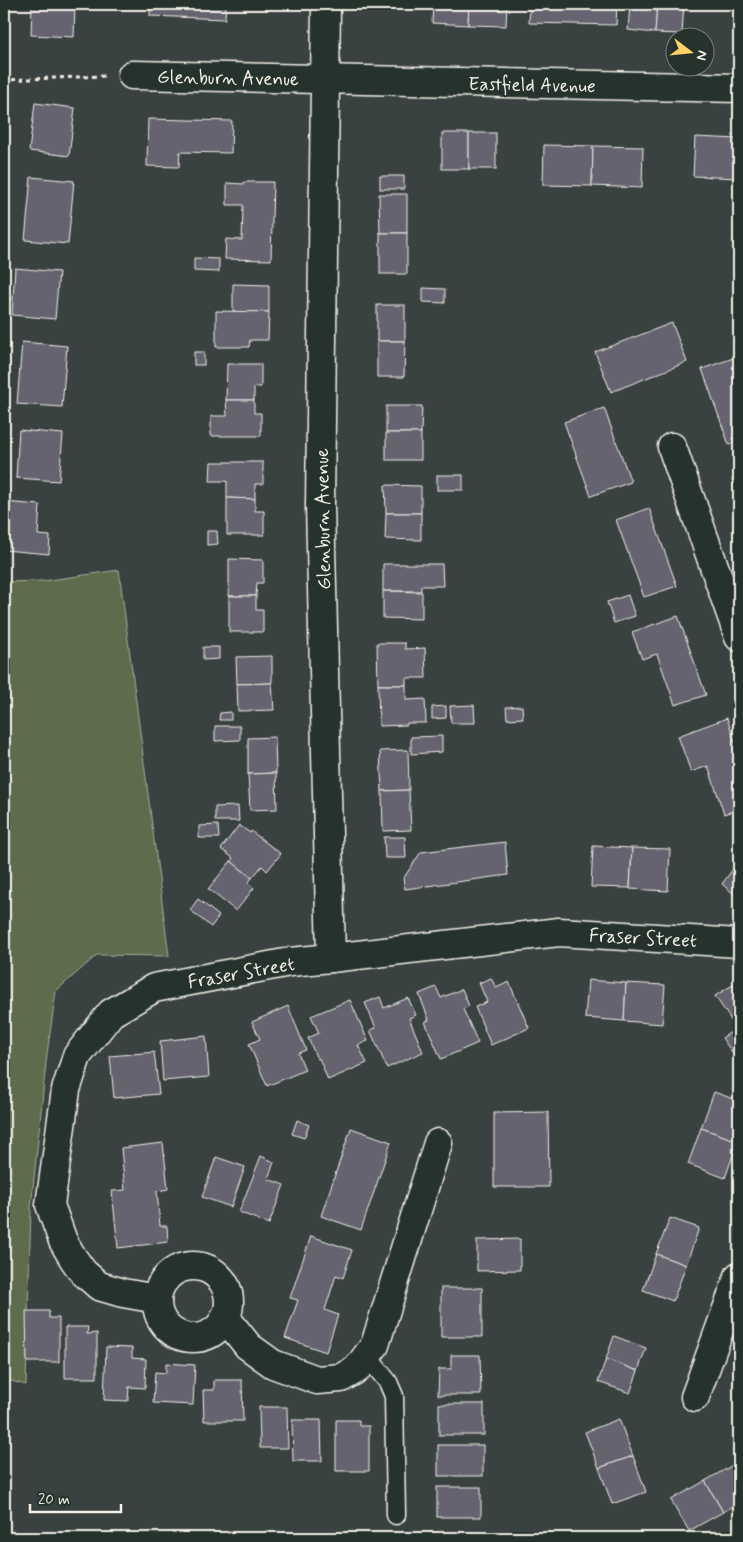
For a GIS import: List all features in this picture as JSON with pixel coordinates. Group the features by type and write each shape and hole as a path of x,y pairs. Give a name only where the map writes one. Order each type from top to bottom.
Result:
{"street":[{"name":"Glenburn Avenue","path":"326,4 320,504 332,958"},
{"name":"Glenburn Avenue","path":"132,75 324,78"},
{"name":"Eastfield Avenue","path":"324,78 739,88"},
{"path":"672,447 739,637"},
{"name":"Fraser Street","path":"157,1299 123,1293 99,1286 83,1272 72,1258 63,1241 50,1205 66,1090 77,1056 111,1013 154,988 290,962 559,932 739,943"},
{"path":"226,1317 248,1346 273,1364 317,1380 341,1378 357,1369 375,1345 438,1143"},
{"path":"193,1266 205,1268 215,1273 223,1282 228,1293 229,1306 226,1317 219,1327 210,1334 198,1338 176,1333 166,1326 160,1316 157,1299 163,1282 171,1273 193,1266"},
{"path":"695,1397 739,1276"}],"lane":[{"path":"367,1356 388,1382 394,1396 396,1514"}],"path":[{"path":"4,80 132,75"}],"green space":[{"path":"119,570 169,956 97,955 56,991 47,1054 31,1207 26,1385 4,1379 4,582 43,581"}],"building":[{"path":"32,4 75,4 74,37 31,35"},
{"path":"150,4 226,4 225,19 150,16"},
{"path":"433,4 469,4 468,25 432,23"},
{"path":"469,4 507,4 506,26 468,25"},
{"path":"530,4 617,4 616,25 529,23"},
{"path":"630,4 657,4 655,33 628,30"},
{"path":"657,4 684,4 682,28 666,28 666,33 655,33"},
{"path":"35,103 75,108 69,156 29,151"},
{"path":"148,119 232,121 231,153 180,152 179,167 147,166"},
{"path":"442,133 469,133 469,169 442,169"},
{"path":"469,133 496,133 496,169 469,169"},
{"path":"695,137 739,139 739,178 693,176"},
{"path":"544,145 593,146 592,186 543,185"},
{"path":"593,146 643,147 642,188 592,186"},
{"path":"380,176 404,176 404,189 380,189"},
{"path":"31,177 74,181 68,244 25,240"},
{"path":"244,182 273,182 271,260 225,259 226,239 242,240 243,205 227,205 227,183 244,184"},
{"path":"379,194 407,194 407,233 380,233"},
{"path":"380,233 407,233 407,274 380,274"},
{"path":"194,258 219,259 219,272 194,271"},
{"path":"15,268 59,272 55,319 12,315"},
{"path":"233,284 269,285 269,312 233,312"},
{"path":"423,288 445,289 445,303 423,302"},
{"path":"377,305 405,305 405,341 377,341"},
{"path":"216,311 269,312 268,340 250,340 249,347 216,347"},
{"path":"672,323 687,362 611,392 595,352"},
{"path":"377,341 405,341 404,377 377,377"},
{"path":"22,342 67,346 62,407 17,404"},
{"path":"194,352 204,352 204,365 194,365"},
{"path":"739,356 739,442 729,445 702,369"},
{"path":"227,364 261,364 261,387 254,387 254,400 226,400"},
{"path":"226,400 254,400 254,413 261,413 261,436 211,436 211,416 227,416"},
{"path":"386,406 422,406 421,433 386,433"},
{"path":"604,408 631,482 591,496 564,422"},
{"path":"19,430 63,434 59,481 16,478"},
{"path":"386,433 421,433 421,460 386,460"},
{"path":"211,462 263,462 263,484 255,484 255,499 227,498 227,481 210,481"},
{"path":"437,475 463,475 463,490 437,490"},
{"path":"739,476 739,501 732,479"},
{"path":"385,485 421,486 421,513 386,513"},
{"path":"227,498 255,499 255,511 264,511 264,535 227,535"},
{"path":"4,502 40,505 38,535 50,536 49,554 4,550"},
{"path":"649,508 677,586 644,597 616,520"},
{"path":"386,513 421,513 421,540 385,539"},
{"path":"207,531 217,531 218,544 207,545"},
{"path":"229,559 263,560 263,583 257,583 256,596 229,596"},
{"path":"383,564 442,564 443,586 421,586 421,591 383,591"},
{"path":"383,591 422,592 422,619 383,618"},
{"path":"628,595 635,616 614,623 607,602"},
{"path":"229,596 256,596 256,610 263,610 263,632 229,632"},
{"path":"678,616 706,695 675,705 657,654 642,659 632,632"},
{"path":"377,643 405,643 405,649 425,648 426,678 406,678 406,685 378,685"},
{"path":"203,647 219,647 219,659 203,660"},
{"path":"272,656 272,683 237,684 236,657"},
{"path":"272,683 274,710 238,711 237,684"},
{"path":"378,685 406,685 406,700 425,699 426,723 379,726"},
{"path":"474,705 475,723 451,723 450,706"},
{"path":"446,706 446,718 432,719 432,707"},
{"path":"522,706 523,718 507,719 506,707"},
{"path":"231,712 231,720 219,720 220,713"},
{"path":"727,718 739,754 739,809 724,814 708,766 691,772 678,736"},
{"path":"215,726 240,726 240,740 215,741"},
{"path":"442,736 442,752 411,754 411,737"},
{"path":"275,737 276,773 248,774 248,738"},
{"path":"408,750 409,790 382,791 380,751"},
{"path":"276,773 277,809 250,810 248,774"},
{"path":"409,790 411,830 383,831 382,791"},
{"path":"238,806 239,821 215,821 215,807"},
{"path":"218,825 219,838 199,838 199,826"},
{"path":"239,825 250,833 251,831 281,854 267,871 262,866 252,878 231,861 233,858 221,849"},
{"path":"384,837 405,837 406,858 385,858"},
{"path":"505,842 508,875 405,889 403,879 421,852"},
{"path":"593,846 632,848 630,888 591,887"},
{"path":"632,848 670,849 668,891 630,889"},
{"path":"231,861 252,878 248,883 254,888 236,911 208,889"},
{"path":"739,861 739,898 722,884"},
{"path":"198,899 219,916 211,927 190,910"},
{"path":"491,978 496,988 509,982 529,1028 491,1045 475,1007 487,1002 479,983"},
{"path":"588,980 626,983 624,1021 585,1018"},
{"path":"739,981 739,1019 733,1023 715,996"},
{"path":"626,983 665,985 662,1024 624,1021"},
{"path":"436,987 441,998 462,989 469,1006 463,1009 478,1043 441,1059 425,1022 429,1020 419,994"},
{"path":"380,997 384,1008 408,998 416,1015 409,1018 423,1052 387,1068 370,1030 376,1028 365,1003"},
{"path":"350,1000 368,1041 358,1045 367,1063 328,1080 308,1038 319,1033 311,1016"},
{"path":"288,1006 306,1050 298,1053 305,1070 267,1086 249,1044 260,1039 252,1022"},
{"path":"739,1019 739,1062 722,1038 736,1029 733,1023"},
{"path":"206,1036 209,1077 163,1081 160,1041"},
{"path":"154,1052 159,1094 114,1098 110,1056"},
{"path":"714,1092 739,1101 739,1136 737,1141 701,1128"},
{"path":"548,1112 549,1187 494,1187 494,1113"},
{"path":"297,1120 309,1125 304,1138 292,1134"},
{"path":"351,1128 391,1142 361,1230 321,1216"},
{"path":"701,1128 738,1141 725,1178 688,1164"},
{"path":"163,1143 168,1189 157,1191 160,1226 167,1226 168,1242 118,1248 112,1191 125,1190 121,1148"},
{"path":"261,1156 274,1162 268,1179 284,1185 269,1224 239,1212"},
{"path":"216,1157 245,1167 231,1207 202,1197"},
{"path":"670,1218 699,1228 686,1265 656,1254"},
{"path":"311,1236 352,1250 343,1278 336,1275 325,1310 338,1315 326,1352 285,1338 298,1300 290,1298"},
{"path":"520,1239 520,1270 477,1271 477,1240"},
{"path":"656,1254 686,1265 673,1301 643,1290"},
{"path":"441,1288 482,1288 482,1337 441,1337"},
{"path":"26,1311 49,1311 49,1318 59,1318 59,1362 27,1362"},
{"path":"65,1327 88,1327 87,1334 97,1333 97,1378 65,1378"},
{"path":"614,1336 646,1348 638,1371 606,1359"},
{"path":"106,1347 132,1348 132,1358 146,1359 145,1388 129,1387 128,1401 104,1400"},
{"path":"451,1355 480,1355 481,1395 438,1395 439,1369 451,1369"},
{"path":"606,1359 638,1371 630,1393 598,1382"},
{"path":"166,1363 195,1365 193,1405 153,1403 155,1372 166,1373"},
{"path":"214,1380 242,1380 243,1421 204,1421 203,1390 214,1390"},
{"path":"439,1404 484,1404 484,1435 439,1435"},
{"path":"259,1407 287,1407 288,1448 260,1448"},
{"path":"619,1419 633,1456 599,1468 585,1432"},
{"path":"292,1420 321,1420 322,1461 293,1461"},
{"path":"336,1420 359,1420 359,1426 369,1426 369,1471 336,1471"},
{"path":"438,1445 483,1445 483,1476 438,1476"},
{"path":"633,1456 646,1492 612,1504 599,1468"},
{"path":"738,1462 739,1503 723,1512 705,1481"},
{"path":"705,1481 723,1512 689,1531 671,1500"},
{"path":"437,1487 481,1487 481,1517 437,1517"}]}
